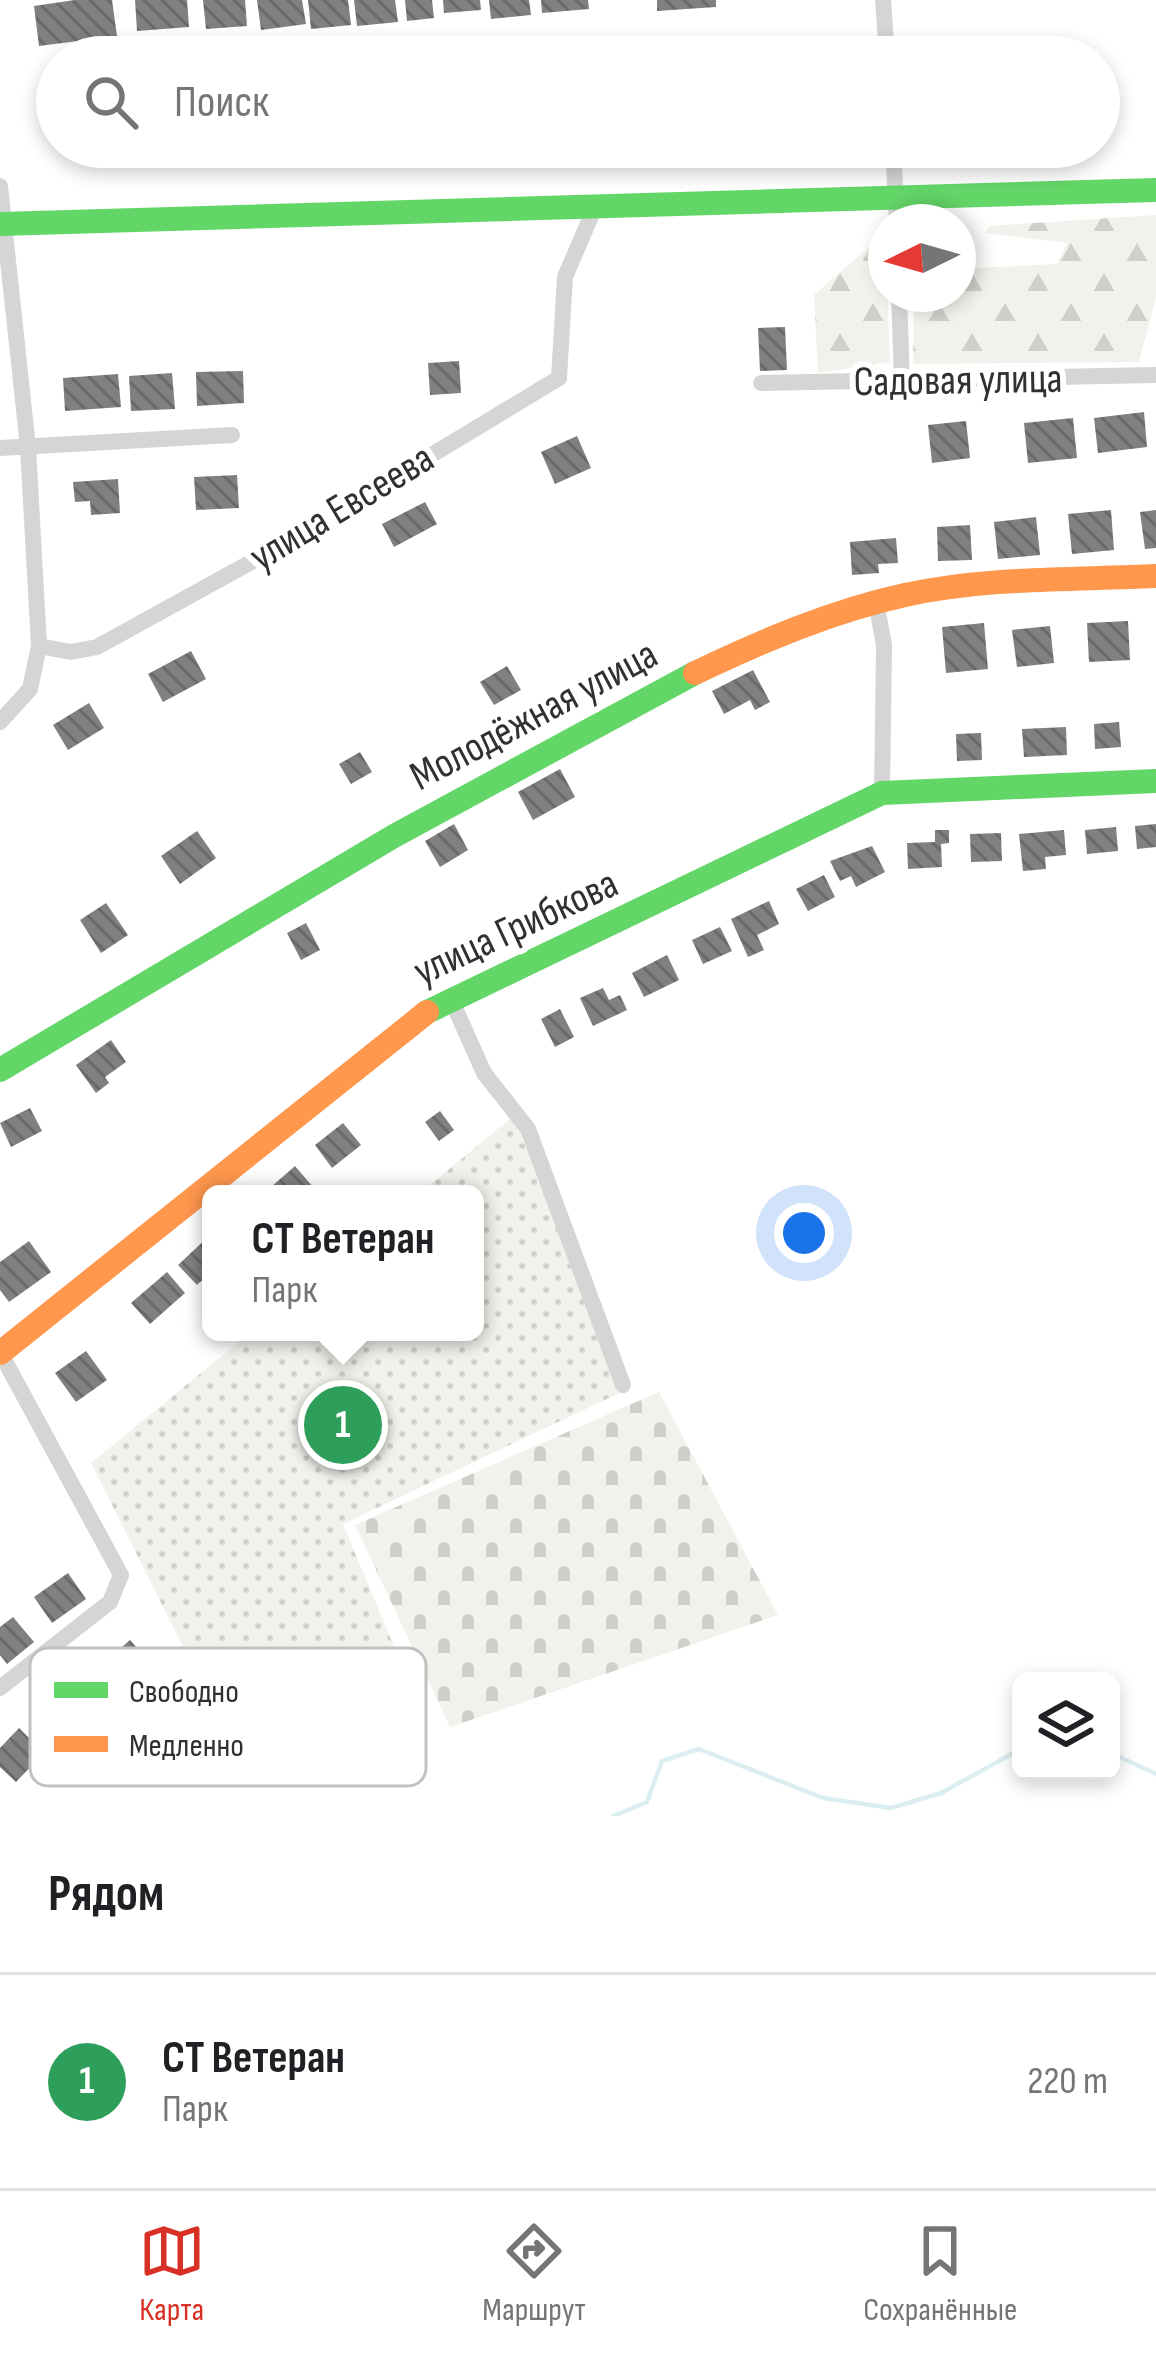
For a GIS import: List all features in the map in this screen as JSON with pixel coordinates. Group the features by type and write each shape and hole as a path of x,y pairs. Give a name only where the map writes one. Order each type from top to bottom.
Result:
{"street":[{"path":"883,0 886,36"},
{"path":"894,168 897,204"},
{"path":"0,186 28,447 39,646 30,689 0,722"},
{"path":"975,204 1156,190"},
{"path":"3,224 595,207 868,210"},
{"name":"улица Евсеева","path":"39,646 70,652 97,646 291,540 559,378 566,277 595,207"},
{"path":"900,312 902,382"},
{"name":"Садовая улица","path":"761,383 1156,375"},
{"path":"0,448 232,435"},
{"name":"Молодёжная улица","path":"0,1070 444,805 634,702 876,602 1013,584 1156,576"},
{"path":"876,602 884,645 882,794"},
{"name":"улица Грибкова","path":"212,1185 392,1036 451,1000 882,794 1156,781"},
{"path":"451,1000 484,1073 528,1130 623,1384"},
{"name":"улица Грибкова","path":"2,1359 202,1193"},
{"path":"2,1359 121,1575 110,1602 51,1648"},
{"path":"0,1688 30,1665"}],"green space":[{"path":"1156,215 1156,297 1139,362 913,364 914,312 976,312 976,268 1057,264 1067,243 985,233 989,226"},
{"path":"868,248 868,312 888,312 890,362 818,373 814,295"},
{"path":"518,1112 630,1388 343,1524 395,1648 184,1648 91,1463 240,1341 484,1341 484,1185 430,1185"},
{"path":"659,1392 778,1615 450,1727 426,1676 426,1648 413,1648 355,1525"}],"building":[{"path":"112,0 117,36 38,36 34,6"},
{"path":"135,0 187,0 189,27 137,31"},
{"path":"203,0 245,0 247,26 206,29"},
{"path":"257,0 302,0 306,24 261,30"},
{"path":"308,0 348,0 351,25 311,29"},
{"path":"354,0 395,0 398,22 357,26"},
{"path":"405,0 432,0 434,18 407,21"},
{"path":"443,0 480,0 481,10 444,13"},
{"path":"489,0 529,0 531,15 491,19"},
{"path":"541,0 588,0 589,9 542,13"},
{"path":"657,0 716,0 716,7 657,11"},
{"path":"785,327 787,370 760,371 758,328"},
{"path":"459,361 461,393 430,395 428,363"},
{"path":"243,371 244,403 197,406 196,372"},
{"path":"172,373 175,409 131,411 129,376"},
{"path":"118,374 121,407 65,411 63,378"},
{"path":"1144,412 1147,447 1098,453 1094,418"},
{"path":"1073,418 1077,458 1028,463 1024,423"},
{"path":"966,421 970,458 932,463 928,425"},
{"path":"577,436 591,468 555,484 541,452"},
{"path":"237,475 239,508 196,510 194,477"},
{"path":"118,479 120,513 91,515 90,501 75,502 73,482"},
{"path":"425,502 437,524 394,547 382,524"},
{"path":"1111,510 1114,550 1072,554 1068,514"},
{"path":"1156,510 1156,548 1145,549 1140,512"},
{"path":"1036,517 1040,555 998,559 994,522"},
{"path":"970,525 972,560 938,561 937,527"},
{"path":"896,538 898,563 878,564 879,573 852,575 850,542"},
{"path":"1128,621 1130,660 1089,662 1087,623"},
{"path":"984,623 988,669 946,673 942,627"},
{"path":"1050,626 1054,663 1017,667 1012,630"},
{"path":"191,651 206,679 163,702 148,674"},
{"path":"507,666 521,690 494,705 480,682"},
{"path":"753,670 770,702 755,710 750,700 724,714 712,691"},
{"path":"89,703 104,728 68,750 53,725"},
{"path":"1119,722 1121,747 1095,749 1094,724"},
{"path":"1066,727 1067,755 1024,757 1022,729"},
{"path":"981,733 982,760 957,761 956,734"},
{"path":"360,752 372,772 351,784 339,764"},
{"path":"560,769 575,797 533,820 518,792"},
{"path":"454,824 468,850 440,867 425,841"},
{"path":"1156,824 1156,847 1137,849 1135,826"},
{"path":"1116,827 1118,851 1087,854 1085,830"},
{"path":"935,830 949,830 949,843 941,844 942,867 908,869 907,843 935,842"},
{"path":"1064,830 1066,855 1045,857 1046,869 1023,871 1019,834"},
{"path":"197,831 216,858 180,884 161,856"},
{"path":"1001,833 1002,861 971,862 970,834"},
{"path":"872,846 885,872 856,887 851,876 840,881 830,861"},
{"path":"824,875 835,897 808,911 796,889"},
{"path":"769,901 779,924 757,935 764,950 748,957 731,919"},
{"path":"106,903 128,935 101,953 80,920"},
{"path":"306,923 320,950 301,960 287,933"},
{"path":"720,927 732,951 703,964 692,940"},
{"path":"667,955 679,980 644,997 632,973"},
{"path":"603,988 609,1000 620,995 627,1010 593,1026 580,998"},
{"path":"560,1009 574,1037 555,1047 541,1019"},
{"path":"111,1040 126,1062 105,1077 109,1083 96,1093 76,1065"},
{"path":"30,1108 42,1131 11,1147 0,1123"},
{"path":"440,1111 454,1130 439,1141 425,1122"},
{"path":"343,1123 361,1145 332,1168 315,1145"},
{"path":"295,1166 311,1185 273,1185"},
{"path":"29,1241 51,1272 9,1302 0,1290 0,1262"},
{"path":"202,1243 202,1280 197,1285 178,1265"},
{"path":"167,1272 185,1293 150,1324 131,1303"},
{"path":"86,1351 107,1380 76,1402 55,1373"},
{"path":"68,1573 86,1599 52,1623 34,1597"},
{"path":"13,1617 34,1642 7,1664 0,1655 0,1627"},
{"path":"19,1728 30,1739 30,1768 16,1782 0,1767 0,1748"}],"waterway":[{"path":"613,1816 647,1802 662,1761 699,1749 823,1798 891,1808 941,1793 1012,1754"},
{"path":"1120,1757 1156,1774"}],"traffic: fast":[{"path":"0,224 1156,190"},
{"path":"0,1070 394,836 695,673"},
{"path":"427,1012 882,793 1156,781"}],"traffic: slow":[{"path":"695,673 798,628 905,595 999,582 1156,576"},
{"path":"210,1185 427,1012"},
{"path":"0,1353 202,1192"}],"place":[{"name":"СТ Ветеран","path":"343,1425"}]}
